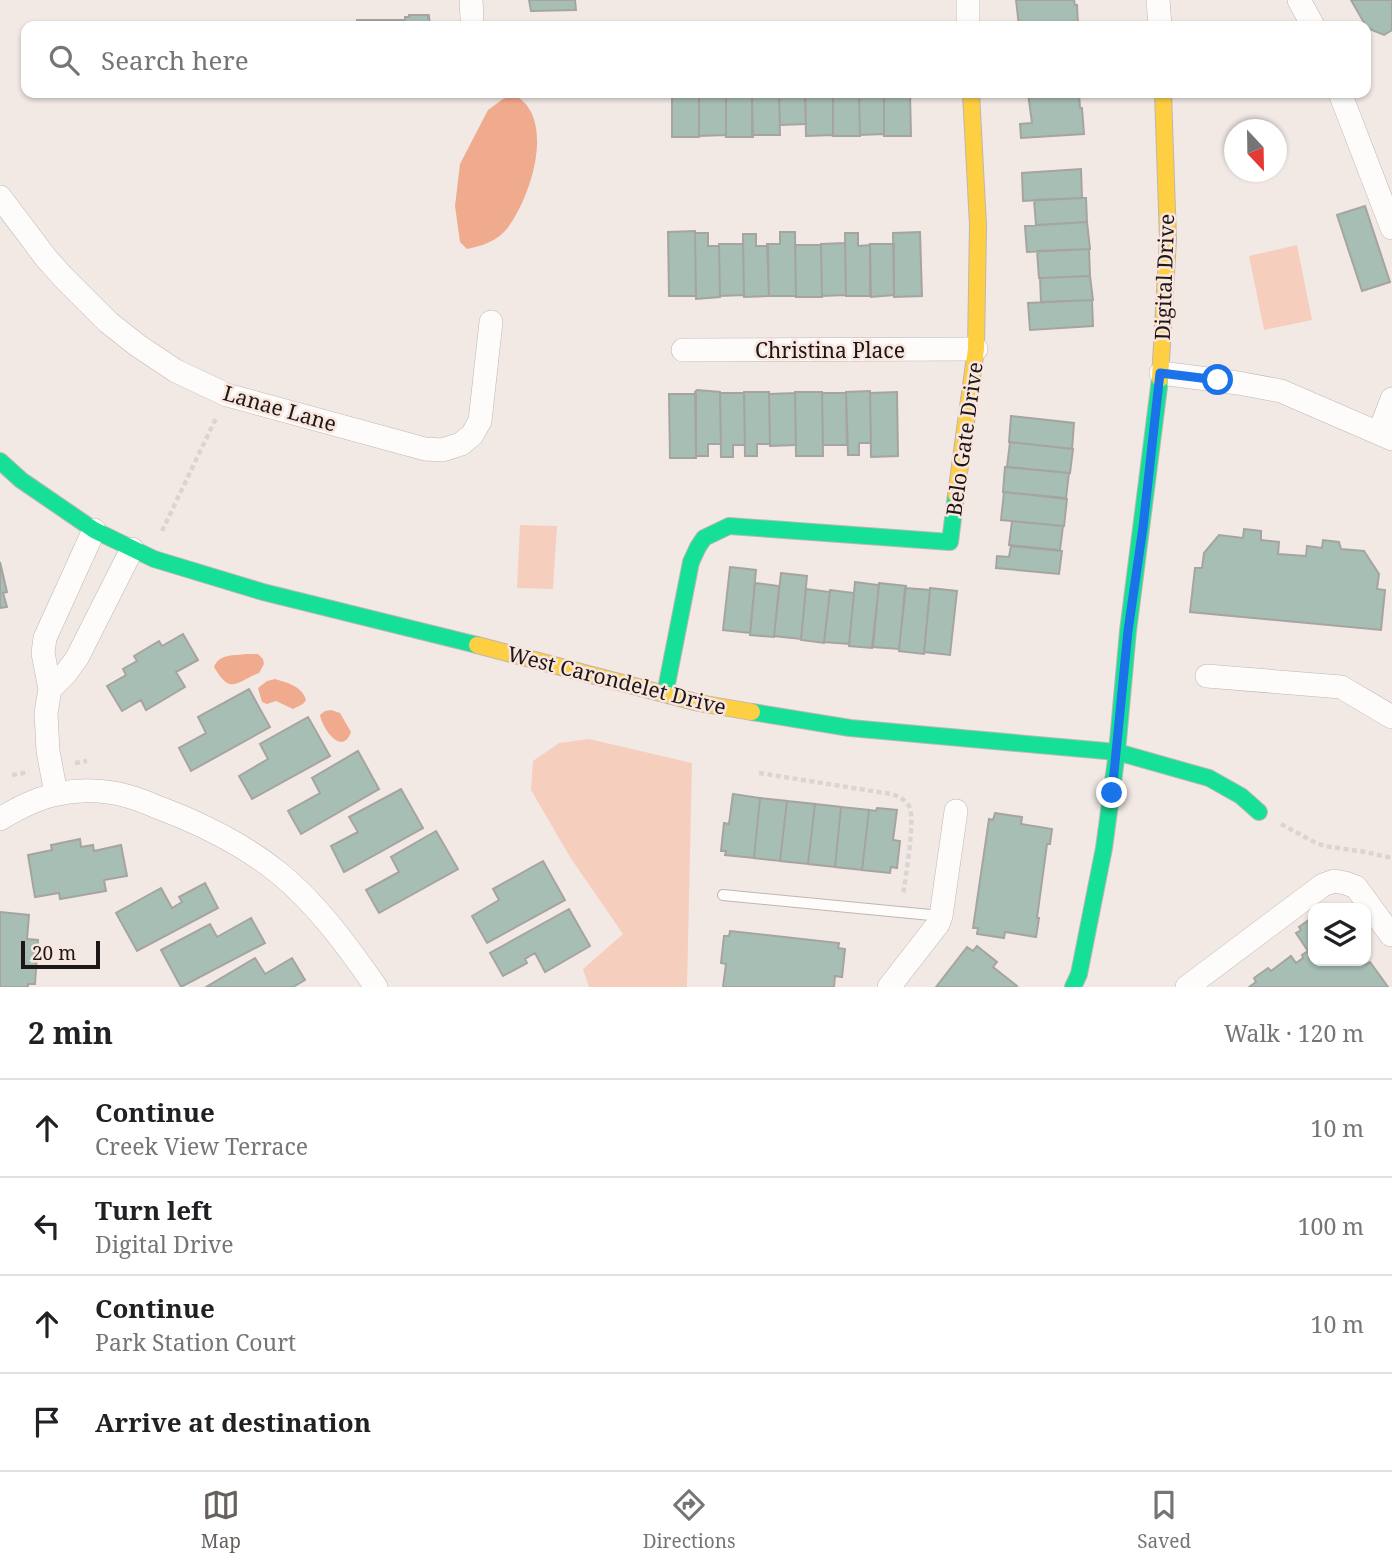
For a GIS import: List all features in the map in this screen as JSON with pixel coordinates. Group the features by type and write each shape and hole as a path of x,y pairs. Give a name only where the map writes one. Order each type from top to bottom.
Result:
{"street":[{"path":"968,0 968,21"},
{"path":"1158,0 1160,21"},
{"path":"1299,0 1310,21"},
{"name":"Belo Gate Drive","path":"665,694 691,562 696,548 706,535 729,526 950,542 976,349 978,225 971,98"},
{"name":"Digital Drive","path":"1073,987 1079,974 1104,848 1160,373 1168,239 1164,98"},
{"path":"1342,98 1392,228"},
{"name":"Lanae Lane","path":"0,197 63,278 108,322 136,345 176,371 227,395 425,449 442,450 461,444 472,435 480,421 491,322"},
{"name":"Christina Place","path":"683,350 976,349"},
{"path":"1160,373 1281,391 1386,436 1392,399"},
{"name":"West Carondelet Drive","path":"0,460 21,480 94,530 140,553 263,592 699,703 850,729 1117,752 1209,778 1241,796 1259,811"},
{"path":"56,794 48,751 46,713 50,689 43,653 45,638 94,530"},
{"path":"50,689 77,658 140,553"},
{"path":"1207,676 1341,687 1392,717"},
{"path":"0,819 24,805 56,794 97,791 127,796 183,817 242,848 280,874 313,906 351,951 376,987"},
{"path":"889,987 933,932 941,916 956,811"},
{"path":"1186,987 1323,885 1334,881 1356,887 1391,935"}],"lane":[{"path":"723,895 941,916"}],"path":[{"path":"140,553 227,395"},
{"path":"759,774 891,794 906,801 912,814 901,913"},
{"path":"1259,811 1316,843 1392,858"}],"shaded area":[{"path":"518,98 527,106 535,121 537,140 530,181 523,201 505,231 487,243 467,249 460,242 455,206 460,164 488,110 503,99"},
{"path":"1297,245 1312,320 1264,330 1249,256"},
{"path":"520,525 557,526 553,589 517,588"},
{"path":"258,654 264,664 259,673 238,683 229,684 214,667 224,657"},
{"path":"275,679 298,688 306,700 303,704 293,709 276,701 267,704 262,702 258,688"},
{"path":"331,710 340,713 351,732 343,742 328,733 320,715"},
{"path":"589,739 692,763 687,987 589,987 583,969 623,934 570,857 531,790 533,761 559,743"}],"building":[{"path":"529,0 575,0 576,10 531,11"},
{"path":"1016,0 1074,0 1077,5 1078,21 1018,21"},
{"path":"1351,0 1392,0 1392,30 1384,35 1371,30 1371,21 1363,21"},
{"path":"428,15 430,21 405,21 405,17"},
{"path":"672,98 699,98 699,137 672,137"},
{"path":"699,98 726,98 726,135 699,136"},
{"path":"726,98 752,98 753,137 726,137"},
{"path":"752,98 779,98 780,135 752,135"},
{"path":"779,98 805,98 806,124 780,125"},
{"path":"805,98 833,98 833,135 806,136"},
{"path":"833,98 859,98 860,136 833,136"},
{"path":"859,98 884,98 884,134 860,135"},
{"path":"884,98 910,98 911,136 884,136"},
{"path":"1029,98 1079,98 1084,134 1021,138 1020,124 1032,123"},
{"path":"1081,169 1082,198 1023,201 1022,173"},
{"path":"1086,198 1087,222 1036,225 1034,200"},
{"path":"1365,206 1390,282 1362,291 1337,215"},
{"path":"1087,222 1090,249 1027,252 1025,226"},
{"path":"695,231 696,296 669,296 668,232"},
{"path":"780,232 795,232 796,296 769,296 767,244 780,244"},
{"path":"920,232 922,296 894,297 893,233"},
{"path":"695,233 708,233 708,246 719,246 720,297 696,299"},
{"path":"845,233 858,233 858,246 870,245 870,296 846,296"},
{"path":"743,234 756,234 756,246 768,246 769,296 744,297"},
{"path":"845,243 846,295 822,296 821,244"},
{"path":"719,244 743,244 744,295 720,296"},
{"path":"870,244 894,244 894,295 871,297"},
{"path":"795,245 821,245 822,297 796,297"},
{"path":"1089,249 1090,276 1039,278 1037,251"},
{"path":"1090,276 1093,300 1041,302 1040,278"},
{"path":"1092,300 1093,326 1030,330 1028,303"},
{"path":"697,390 720,392 721,444 708,444 708,456 696,456"},
{"path":"870,391 871,443 859,443 859,455 848,455 846,392"},
{"path":"744,392 769,392 770,444 757,444 757,456 745,456"},
{"path":"795,392 822,392 823,456 796,456"},
{"path":"897,392 898,456 871,457 870,393"},
{"path":"720,393 744,393 745,445 733,445 733,457 721,457"},
{"path":"795,393 796,445 770,446 769,394"},
{"path":"822,393 846,393 847,445 823,445"},
{"path":"669,394 696,394 696,458 670,458"},
{"path":"1011,416 1074,423 1072,449 1009,442"},
{"path":"1010,442 1073,449 1070,473 1007,467"},
{"path":"1005,467 1069,473 1066,498 1003,492"},
{"path":"1004,492 1067,499 1064,526 1001,520"},
{"path":"1012,521 1063,526 1060,550 1009,545"},
{"path":"1244,529 1261,531 1261,540 1279,542 1278,554 1306,556 1307,546 1322,548 1323,540 1339,542 1341,549 1364,551 1379,574 1377,589 1385,590 1381,630 1190,612 1195,568 1202,568 1204,553 1219,535 1243,538"},
{"path":"1011,546 1062,551 1059,574 996,568 997,556 1009,557"},
{"path":"0,562 7,592 3,593 7,607 0,608"},
{"path":"730,567 756,570 750,633 723,630"},
{"path":"781,573 807,576 801,639 774,636"},
{"path":"855,582 879,585 872,648 849,646"},
{"path":"755,583 779,586 774,637 750,635"},
{"path":"879,583 906,586 899,649 873,647"},
{"path":"905,588 930,590 924,654 899,651"},
{"path":"930,588 957,591 950,655 924,652"},
{"path":"806,589 830,592 824,643 801,640"},
{"path":"830,590 854,593 849,644 824,642"},
{"path":"183,634 198,660 176,672 185,687 146,710 141,700 122,711 107,686 126,675 123,669 137,661 134,656 159,641 162,646"},
{"path":"249,689 270,727 191,771 179,748 206,733 198,717"},
{"path":"308,717 330,756 252,799 239,776 268,759 260,744"},
{"path":"358,751 379,789 301,834 288,811 320,793 312,778"},
{"path":"401,789 423,828 344,872 331,846 358,832 349,817"},
{"path":"733,794 760,798 754,858 725,855 726,851 721,851 724,823 729,824"},
{"path":"760,798 787,801 780,861 754,858"},
{"path":"787,801 815,804 808,864 780,861"},
{"path":"815,804 841,807 835,867 808,864"},
{"path":"841,807 869,810 862,870 835,867"},
{"path":"877,808 897,810 893,840 900,841 897,868 891,867 890,873 862,870 869,810 876,811"},
{"path":"995,813 1022,817 1021,824 1052,829 1050,844 1047,844 1036,937 1005,932 1004,938 977,934 978,928 973,928 989,819 993,820"},
{"path":"436,831 458,869 379,913 366,890 399,872 391,857"},
{"path":"80,839 81,847 93,845 94,851 121,845 127,876 104,880 106,891 60,899 59,893 35,897 28,855 52,850 51,845"},
{"path":"543,861 565,900 487,943 472,916 499,900 493,889"},
{"path":"205,883 218,908 137,951 116,913 161,888 172,908 182,902 179,897"},
{"path":"569,909 590,946 545,972 535,953 525,959 527,963 503,976 490,953"},
{"path":"0,912 29,915 27,939 38,940 35,984 28,984 28,987 0,987"},
{"path":"251,918 265,943 181,987 161,950 210,924 217,937"},
{"path":"1308,921 1308,951 1296,933 1301,930 1299,927"},
{"path":"730,931 839,943 838,948 845,949 842,977 835,976 834,987 723,987 726,964 721,963 724,936 729,936"},
{"path":"977,946 997,962 993,967 1017,986 936,987 967,947 973,951"},
{"path":"1308,951 1308,966 1371,966 1371,963 1388,987 1249,987 1256,982 1254,978 1268,968 1271,971 1291,956 1296,963 1303,958 1302,955"},
{"path":"255,958 265,974 292,958 305,980 293,987 206,987"}],"traffic: fast":[{"path":"1073,987 1079,974 1104,848 1160,379"},
{"path":"0,461 21,480 94,530 154,559 263,592 477,645"},
{"path":"665,694 691,562 704,538 729,526 950,542 956,495"},
{"path":"752,712 850,728 1117,752 1209,778 1241,796 1259,812"}],"traffic: slow":[{"path":"956,495 976,349 978,225 971,98"},
{"path":"1160,379 1168,239 1163,98"},
{"path":"477,645 699,703 752,712"}],"route":[{"path":"1112,793 1128,631 1160,373 1218,380"}]}
